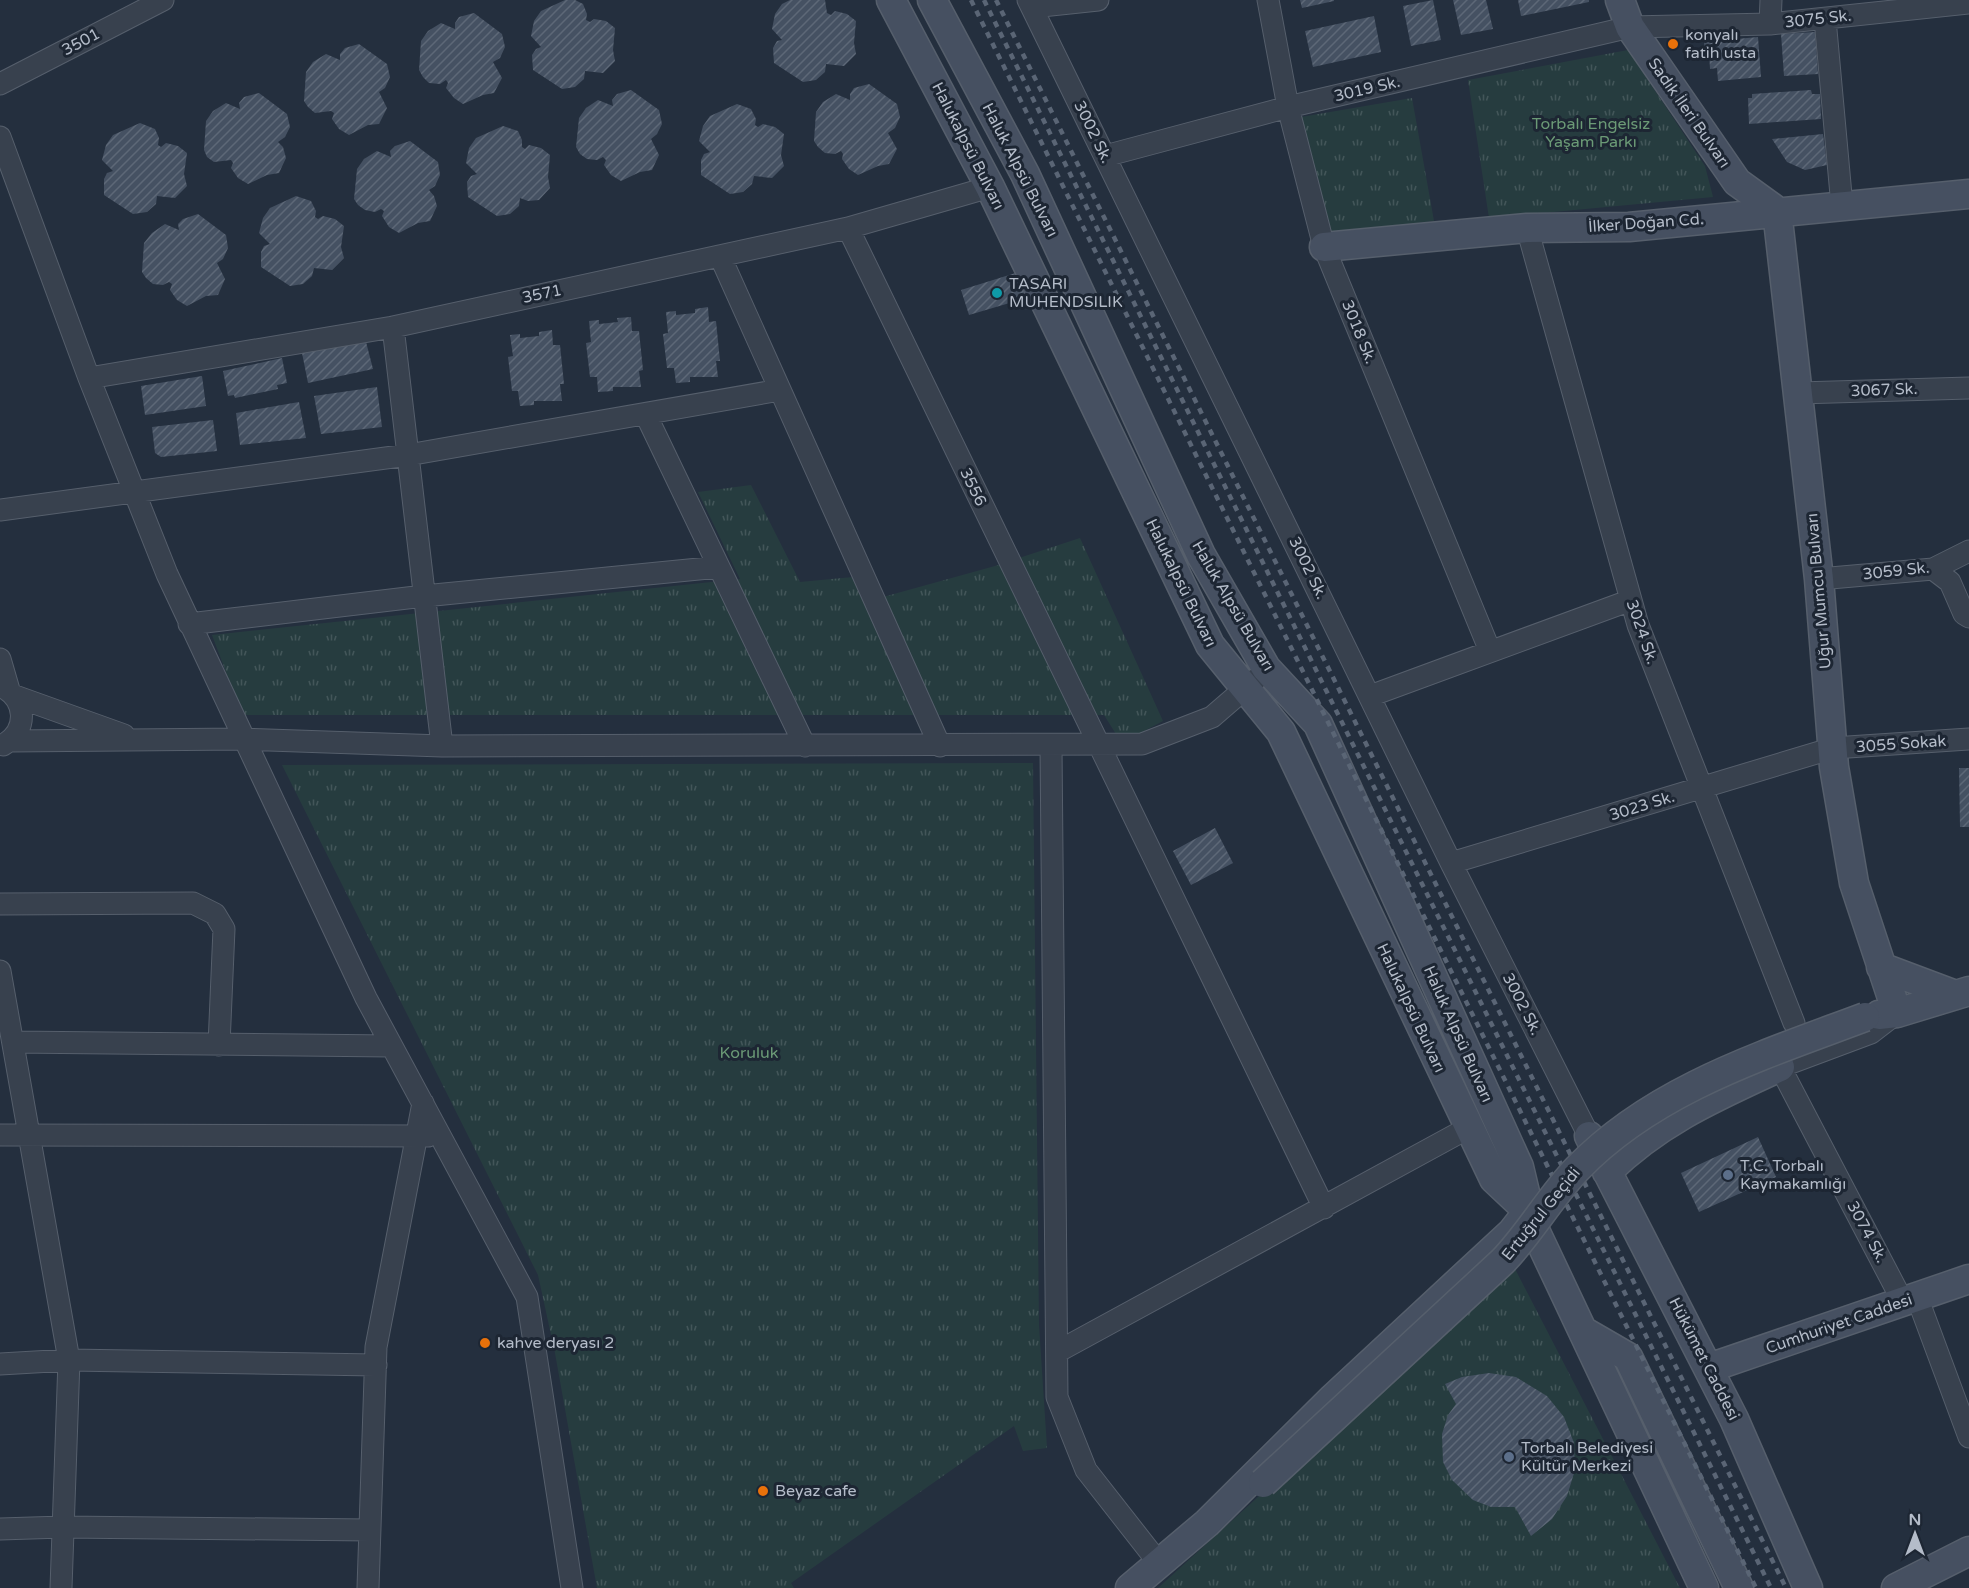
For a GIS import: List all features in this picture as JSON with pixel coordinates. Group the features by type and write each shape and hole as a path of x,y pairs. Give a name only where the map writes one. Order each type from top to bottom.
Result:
{"main road":[{"name":"Halukalpsü Bulvarı","path":"891,0 990,188 1210,645 1281,732 1494,1179 1528,1211"},
{"name":"Haluk Alpsü Bulvarı","path":"932,0 1025,174 1200,555 1266,668 1318,724 1519,1167 1528,1211"},
{"name":"Sadık İleri Bulvarı","path":"1620,0 1630,27 1737,182 1777,211"},
{"name":"İlker Doğan Cd.","path":"1323,247 1527,228 1629,227 1969,194"},
{"name":"Uğur Mumcu Bulvarı","path":"1777,211 1819,579 1833,748 1854,883 1897,1013"},
{"path":"1881,967 1961,992"},
{"name":"Ertuğrul Geçidi","path":"1206,1523 1263,1483 1503,1261 1525,1238 1575,1170 1608,1139 1642,1114 1682,1092 1774,1051 1865,1017 1897,1013 1961,992"},
{"path":"1607,1172 1650,1133 1679,1115 1780,1067"},
{"name":"Hükümet Caddesi","path":"1589,1136 1734,1419 1808,1588"},
{"path":"1131,1588 1158,1562 1206,1523 1333,1398 1512,1232 1528,1211 1704,1588"},
{"name":"Cumhuriyet Caddesi","path":"1708,1368 1969,1279"},
{"path":"1583,1331 1628,1357 1738,1588"},
{"path":"1896,1588 1969,1551"}],"street":[{"name":"3501","path":"0,84 163,0"},
{"path":"1030,4 1098,0"},
{"name":"3018 Sk.","path":"1268,0 1288,107 1323,247 1490,651"},
{"path":"1770,24 1771,0"},
{"name":"3075 Sk.","path":"1630,27 1770,24 1838,12 1969,3"},
{"name":"3002 Sk.","path":"1030,4 1451,863 1589,1136"},
{"path":"1838,12 1842,206"},
{"name":"3019 Sk.","path":"1105,156 1288,107 1630,27"},
{"path":"0,137 134,494 189,624 366,998 527,1297 572,1588"},
{"name":"3571","path":"89,378 393,327 848,228 990,188"},
{"name":"3556","path":"848,228 1323,1208"},
{"name":"3024 Sk.","path":"1527,228 1630,600 1701,789 1794,1023"},
{"path":"720,256 940,746"},
{"path":"393,327 442,746"},
{"name":"3067 Sk.","path":"1799,393 1969,388"},
{"path":"0,510 134,494 408,455 780,390"},
{"path":"646,415 805,746"},
{"name":"3059 Sk.","path":"1819,579 1933,569 1969,551"},
{"path":"189,624 424,596 719,567"},
{"path":"1933,569 1950,582 1964,614 1969,617"},
{"path":"1370,696 1630,600"},
{"path":"0,658 8,691 23,716 17,734 3,745"},
{"path":"3,745 242,739 442,746 1098,746 1142,744 1212,717 1246,690 1266,668"},
{"path":"8,691 139,740"},
{"name":"3055 Sokak","path":"1833,748 1969,739"},
{"path":"1051,746 1057,1397 1086,1470 1158,1562"},
{"name":"3023 Sk.","path":"1451,863 1833,748"},
{"path":"0,904 193,903 215,914 224,929 219,1044"},
{"path":"0,971 3,1002 13,1042 69,1360 61,1588"},
{"path":"1780,1067 1871,1033 1897,1013"},
{"path":"13,1042 392,1046"},
{"name":"3074 Sk.","path":"1780,1067 1910,1299 1969,1437"},
{"path":"368,1588 376,1347 423,1103"},
{"path":"1057,1352 1468,1128"},
{"path":"0,1135 416,1138 440,1135"},
{"path":"0,1364 69,1360 376,1365"},
{"path":"0,1529 63,1527 370,1530"}],"green space":[{"name":"Torbalı Engelsiz Yaşam Parkı","path":"1628,50 1705,166 1713,197 1489,218 1468,80"},
{"path":"1412,98 1434,221 1325,234 1301,117"},
{"path":"751,485 800,582 853,577 865,602 995,566 1080,538 1163,721 1131,738 1116,734 1104,715 242,715 212,635 740,579 698,492"},
{"name":"Koruluk","path":"1033,763 1039,1325 1047,1448 1023,1451 1014,1426 791,1583 794,1588 597,1588 555,1353 538,1275 282,765"},
{"path":"1513,1265 1680,1588 1158,1588"}],"building":[{"path":"565,0 575,0 583,4 587,14 586,20 606,21 615,28 613,50 615,61 603,73 585,71 584,79 575,87 562,89 533,70 532,55 536,49 541,47 531,36 534,21 541,11"},
{"path":"790,0 825,0 827,13 831,15 835,11 847,14 856,21 854,43 856,54 844,66 826,64 825,72 816,80 803,82 774,63 773,48 777,41 782,40 772,29 775,14 782,4"},
{"path":"1300,0 1334,0 1334,1 1302,8"},
{"path":"1433,0 1441,40 1411,46 1403,6"},
{"path":"1453,0 1486,0 1493,29 1461,35"},
{"path":"1518,0 1589,0 1589,2 1521,16"},
{"path":"474,13 502,34 505,47 500,58 493,62 502,78 494,93 463,104 446,88 448,83 446,80 440,84 429,83 423,77 419,70 421,41 428,31 441,23 455,29 455,23 459,17"},
{"path":"1374,16 1381,52 1313,67 1305,31"},
{"path":"1815,32 1818,74 1784,76 1781,34"},
{"path":"1758,37 1761,77 1718,81 1717,68 1710,69 1709,52 1705,52 1704,42"},
{"path":"359,44 387,64 390,77 385,88 379,92 387,108 379,124 368,125 349,135 339,129 332,119 334,113 331,111 315,113 308,107 304,101 306,72 313,62 326,54 340,60 340,54 345,48"},
{"path":"869,84 897,104 900,117 895,128 888,133 897,149 889,164 858,175 849,169 842,159 841,151 835,154 825,153 814,141 816,112 823,102 836,94 850,100 850,94 854,88"},
{"path":"631,90 659,110 662,124 657,134 651,139 659,155 652,170 640,172 621,181 611,175 604,165 606,160 603,157 597,160 587,159 580,154 576,147 579,118 586,108 598,100 613,106 612,100 617,94"},
{"path":"1811,90 1812,94 1820,94 1821,119 1749,124 1748,98 1752,98 1752,94"},
{"path":"259,93 287,114 290,127 285,137 278,142 283,147 286,158 279,173 267,175 248,184 238,178 231,168 233,163 231,160 214,162 207,157 204,150 206,121 213,111 226,103 240,109 239,103 244,97"},
{"path":"737,104 751,109 756,119 755,125 758,127 763,124 775,127 784,134 781,155 784,166 772,178 754,176 752,184 743,192 730,194 701,175 701,160 704,154 710,152 699,141 703,126 710,116"},
{"path":"140,123 155,129 159,138 158,145 161,147 166,143 178,146 187,153 184,174 187,186 175,198 157,196 156,204 147,212 133,214 104,195 104,179 107,173 113,171 102,160 106,145 113,135"},
{"path":"503,126 518,131 522,147 525,149 529,145 541,148 550,155 548,177 550,188 539,200 528,201 520,198 519,206 510,214 497,216 468,197 467,182 471,176 477,174 466,163 469,148 476,138"},
{"path":"1823,134 1827,165 1805,170 1787,162 1772,139"},
{"path":"410,141 438,162 440,175 435,186 429,190 437,206 430,221 418,223 399,233 389,227 382,216 384,211 381,209 375,212 365,210 354,199 357,169 364,159 377,151 391,157 390,151 395,146"},
{"path":"296,196 311,201 316,211 315,217 318,219 323,216 335,219 344,226 341,247 344,258 332,270 314,268 312,276 303,284 290,286 261,267 261,252 264,246 270,244 259,233 263,218 270,208"},
{"path":"198,214 226,235 228,248 223,259 217,263 225,279 218,295 206,296 187,306 177,300 170,290 172,284 169,282 163,285 153,284 146,278 142,272 144,243 152,233 165,224 179,230 178,224 183,219"},
{"name":"TASARI MUHENDSILIK","path":"1022,271 1033,296 969,315 961,290"},
{"path":"708,307 709,322 716,321 720,361 716,361 718,377 690,377 690,382 676,383 674,368 667,368 663,334 668,333 666,312 676,311 676,315 695,313 695,309"},
{"path":"631,317 632,331 639,331 643,370 639,371 641,387 613,387 613,391 598,392 597,377 590,377 586,343 591,342 589,321 599,320 599,324 618,322 617,318"},
{"path":"552,330 553,345 560,345 564,384 560,384 562,401 534,401 534,405 520,406 518,391 512,391 508,357 513,356 510,335 520,334 520,338 539,336 539,332"},
{"path":"365,338 373,369 308,383 302,353"},
{"path":"282,358 287,383 277,385 278,389 235,398 234,395 228,396 223,371"},
{"path":"202,376 206,406 145,415 141,386"},
{"path":"377,387 382,427 321,434 314,396"},
{"path":"299,402 306,438 240,445 236,413"},
{"path":"213,420 217,451 161,457 155,453 152,427"},
{"path":"1959,768 1969,768 1969,827 1960,827"},
{"path":"1215,828 1233,863 1191,885 1173,851"},
{"name":"T.C. Torbalı Kaymakamlığı","path":"1758,1137 1776,1177 1699,1212 1681,1173"},
{"name":"Torbalı Belediyesi Kültür Merkezi","path":"1489,1373 1516,1377 1547,1396 1564,1417 1574,1443 1575,1470 1567,1496 1552,1519 1531,1536 1515,1507 1491,1507 1473,1500 1452,1480 1443,1462 1442,1434 1448,1415 1456,1404 1445,1384 1462,1377"}],"railway":[{"path":"971,0 1756,1588"},
{"path":"984,0 1771,1588"},
{"path":"996,0 1786,1588"}],"place":[{"name":"konyalı fatih usta","path":"1673,44"},
{"name":"TASARI MUHENDSILIK","path":"997,293"},
{"name":"T.C. Torbalı Kaymakamlığı","path":"1728,1175"},
{"name":"kahve deryası 2","path":"485,1343"},
{"name":"Torbalı Belediyesi Kültür Merkezi","path":"1509,1457"},
{"name":"Beyaz cafe","path":"763,1491"}]}
